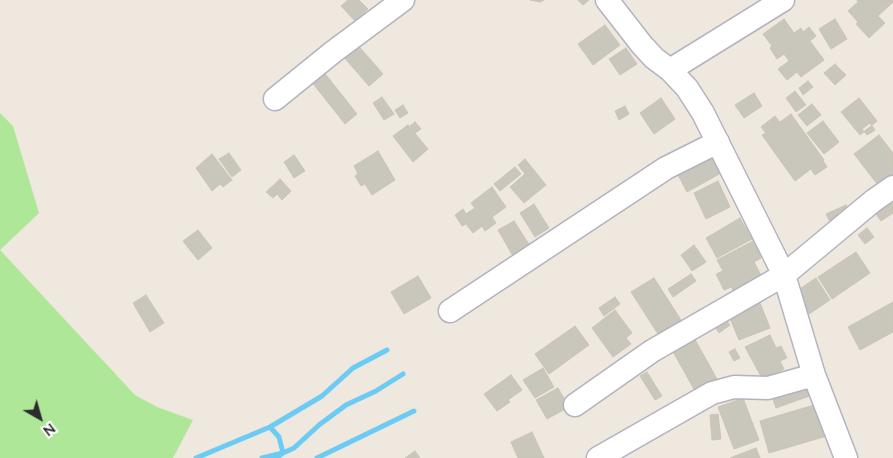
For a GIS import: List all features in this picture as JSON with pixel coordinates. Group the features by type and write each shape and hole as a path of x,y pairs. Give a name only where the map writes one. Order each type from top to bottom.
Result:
{"street":[{"path":"275,99 332,52 403,0"},
{"path":"607,0 642,45 687,88 703,113 784,275 814,375 846,458"},
{"path":"670,70 783,0"},
{"path":"450,311 666,168 718,142"},
{"path":"575,405 652,351 784,275 873,201 893,187"},
{"path":"598,458 712,393 734,387 768,388 814,375"}],"green space":[{"path":"0,113 13,126 39,213 0,250"},
{"path":"0,250 135,395 157,407 193,420 173,458 0,458"}],"building":[{"path":"348,0 359,0 368,9 355,21 341,6"},
{"path":"578,0 589,0 583,5"},
{"path":"857,0 893,0 878,16 885,23 869,38 856,24 858,22 848,11 858,2"},
{"path":"784,19 794,33 801,28 803,32 809,27 816,36 810,41 824,60 801,77 797,72 787,80 778,69 789,61 784,54 777,59 770,48 772,46 763,34"},
{"path":"835,19 847,39 831,49 819,29"},
{"path":"605,25 620,45 593,65 578,44"},
{"path":"356,43 383,74 369,86 342,55"},
{"path":"626,48 637,64 620,75 609,59"},
{"path":"835,64 846,75 835,85 824,73"},
{"path":"319,66 357,114 345,124 307,76"},
{"path":"808,81 813,87 803,95 799,88"},
{"path":"795,91 806,105 796,112 786,98"},
{"path":"754,93 762,106 744,118 735,105"},
{"path":"382,97 394,114 384,120 373,103"},
{"path":"661,98 675,119 654,134 640,113"},
{"path":"859,98 877,121 860,135 841,112"},
{"path":"812,104 821,115 807,126 798,115"},
{"path":"403,105 408,113 400,118 395,110"},
{"path":"625,106 629,114 619,120 615,111"},
{"path":"791,114 827,167 815,175 811,169 795,181 762,135 766,133 761,127 775,116 780,122"},
{"path":"823,121 839,142 824,154 807,133"},
{"path":"415,122 421,129 415,133 410,126"},
{"path":"870,123 875,130 867,135 862,129"},
{"path":"408,125 428,149 413,162 393,136"},
{"path":"879,135 893,153 893,180 881,189 854,154"},
{"path":"378,151 395,180 372,195 365,184 361,186 355,176 358,174 354,166"},
{"path":"711,151 723,172 687,192 676,171"},
{"path":"229,153 241,170 232,177 219,159"},
{"path":"212,154 232,180 223,187 220,184 212,191 196,168"},
{"path":"294,155 305,171 294,178 284,162"},
{"path":"525,159 546,185 524,203 510,187 525,174 518,165"},
{"path":"515,167 521,174 500,191 494,184"},
{"path":"280,179 291,191 282,200 277,194 273,198 266,192"},
{"path":"718,181 730,207 706,219 694,193"},
{"path":"492,187 506,207 492,217 496,223 485,231 482,226 473,233 466,224 462,226 455,215 463,209 466,214 475,208 471,203"},
{"path":"893,196 893,213 881,221 873,210"},
{"path":"534,204 549,228 535,237 520,213"},
{"path":"846,205 851,215 831,224 826,214"},
{"path":"740,218 752,239 717,258 706,238"},
{"path":"514,221 530,246 513,256 498,230"},
{"path":"867,228 874,237 865,244 858,235"},
{"path":"198,230 212,248 198,260 183,241"},
{"path":"753,241 761,258 754,262 763,279 735,293 731,287 724,290 716,274 723,271 717,260"},
{"path":"694,245 706,262 692,271 681,255"},
{"path":"856,252 870,273 832,299 818,277"},
{"path":"691,274 696,281 673,297 668,289"},
{"path":"418,276 431,298 404,314 391,292"},
{"path":"654,278 681,320 658,334 631,292"},
{"path":"816,278 830,300 809,314 794,293"},
{"path":"146,295 164,323 150,332 133,303"},
{"path":"615,297 620,304 604,316 599,308"},
{"path":"758,298 770,328 739,340 727,311"},
{"path":"893,302 893,332 860,350 848,327"},
{"path":"615,310 632,333 626,338 631,344 613,357 592,328"},
{"path":"724,317 730,325 719,333 714,325"},
{"path":"575,326 589,345 549,374 535,354"},
{"path":"770,335 776,348 781,346 787,358 780,361 784,369 763,380 745,347"},
{"path":"693,336 717,379 695,391 671,348"},
{"path":"735,349 740,358 734,361 729,352"},
{"path":"543,368 554,387 535,398 523,380"},
{"path":"647,372 662,396 655,400 640,376"},
{"path":"511,375 522,390 497,411 484,394"},
{"path":"809,377 815,394 776,408 770,390"},
{"path":"558,388 569,407 547,419 536,400"},
{"path":"743,398 759,440 734,449 718,407"},
{"path":"821,403 830,435 769,453 760,421"},
{"path":"718,414 721,439 712,440 710,415"},
{"path":"532,432 544,458 518,458 511,442"},
{"path":"756,448 760,458 730,458"},
{"path":"415,451 420,458 405,458"}],"waterway":[{"path":"196,458 270,427 322,396 353,368 387,350"},
{"path":"262,458 294,448 319,425 346,405 376,391 403,374"},
{"path":"317,458 414,411"},
{"path":"270,427 279,437 283,453 276,458"}]}
